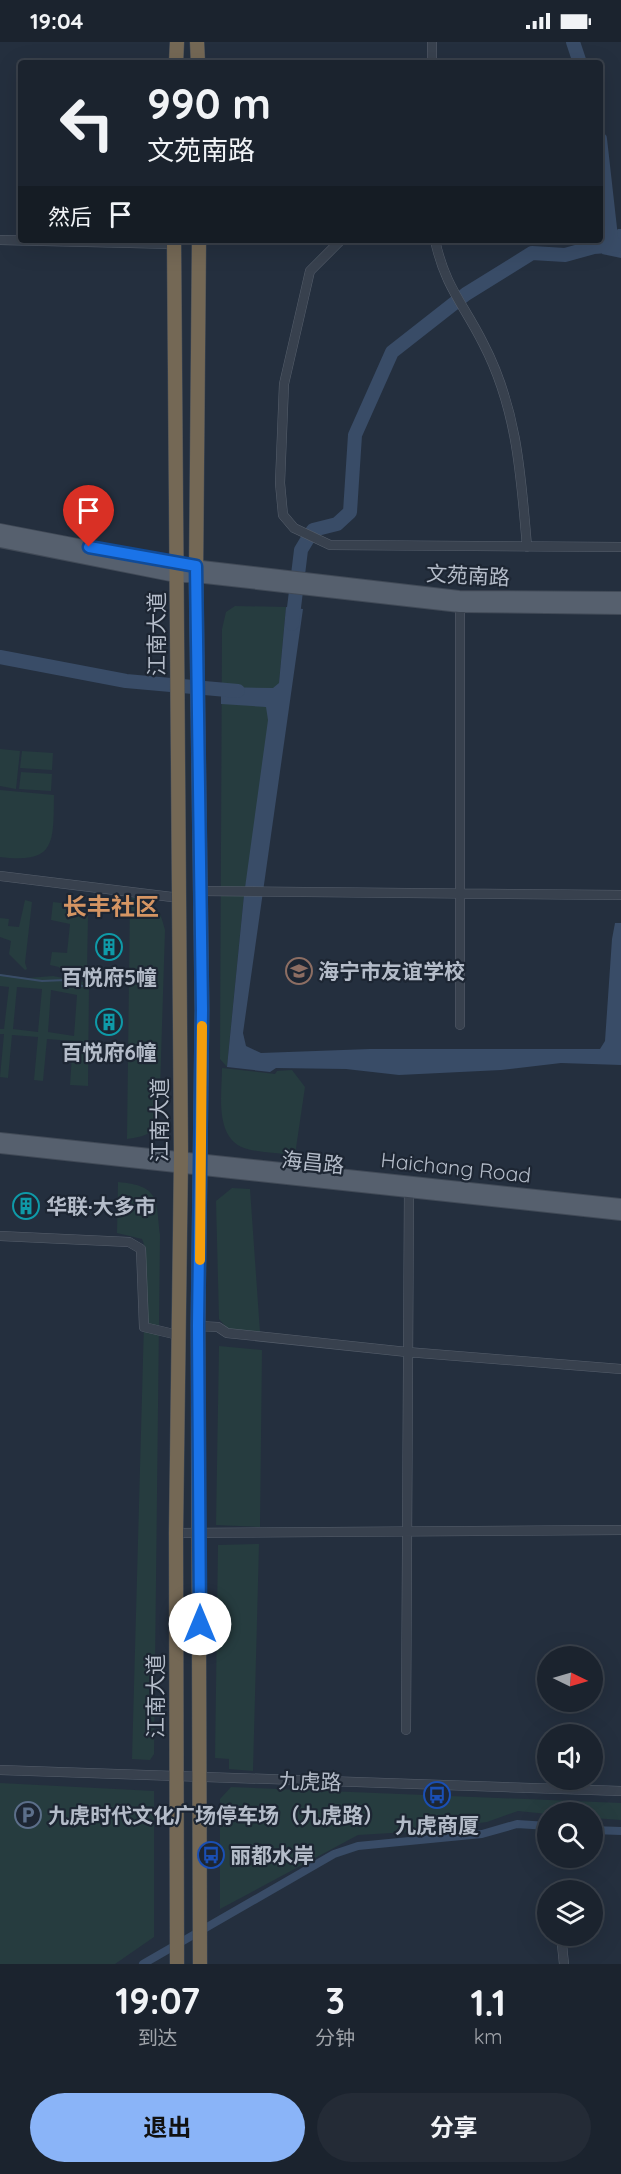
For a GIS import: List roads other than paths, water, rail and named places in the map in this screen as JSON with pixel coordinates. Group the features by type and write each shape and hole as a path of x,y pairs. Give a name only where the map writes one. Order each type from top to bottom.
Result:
{"highway":[{"path":"176,60 177,42"},
{"path":"197,42 198,60"},
{"name":"江南大道","path":"173,243 181,1162 176,1533 177,1963"},
{"name":"江南大道","path":"199,243 196,714 201,1164 198,1326 200,1964"}],"main road":[{"path":"0,530 176,570"},
{"path":"0,541 176,570 314,585"},
{"name":"文苑南路","path":"314,585 459,597 621,598"},
{"name":"文苑南路","path":"314,585 460,606 621,608"},
{"path":"0,1139 181,1162"},
{"name":"海昌路","path":"0,1148 201,1164 621,1214"},
{"name":"Haichang Road","path":"409,1187 621,1205"}],"street":[{"path":"432,42 432,60"},
{"path":"0,240 18,240"},
{"path":"338,243 310,271 284,384 280,483 284,515 296,529 330,545 621,547"},
{"path":"436,243 440,264 454,296 483,343 508,404 520,455 527,547"},
{"path":"460,606 460,1025"},
{"path":"0,876 180,898"},
{"path":"199,891 341,895 460,892 621,895"},
{"path":"406,1730 409,1187"},
{"path":"0,1236 129,1242 141,1249 144,1327 151,1331 178,1335"},
{"path":"198,1326 218,1327 226,1333 407,1352 621,1368"},
{"path":"176,1533 621,1530"},
{"name":"九虎路","path":"0,1770 621,1791"},
{"path":"562,1946 564,1964"}],"water":[{"path":"618,229 621,229 621,258 602,254 604,242"},
{"path":"286,607 303,609 243,1033 246,1046 261,1053 370,1049 600,1049 605,1041 612,939 615,923 621,923 621,1065 561,1063 501,1070 399,1075 346,1069 276,1068 270,1072 227,1067 244,895 268,720 266,707 221,704 221,687 273,688 279,683"}],"waterway":[{"path":"573,42 579,60"},
{"path":"603,166 612,246"},
{"path":"292,624 301,550 313,530 337,524 350,512 355,435 392,352 466,294 532,253 565,255 594,247 621,245"},
{"path":"0,657 126,681 238,691"},
{"path":"0,975 42,981 66,980 82,986"},
{"path":"143,1964 334,1854 358,1846 482,1834 517,1824 537,1825"},
{"path":"603,1830 621,1831"}],"place":[{"name":"百悦府5幢","path":"109,947"},
{"name":"海宁市友谊学校","path":"299,971"},
{"name":"百悦府6幢","path":"109,1022"},
{"name":"华联·大多市","path":"26,1206"},
{"name":"九虎商厦","path":"437,1795"},
{"name":"九虎时代文化广场停车场（九虎路）","path":"28,1815"},
{"name":"丽都水岸","path":"211,1855"}],"district":[{"name":"长丰社区","path":"111,906"}]}
